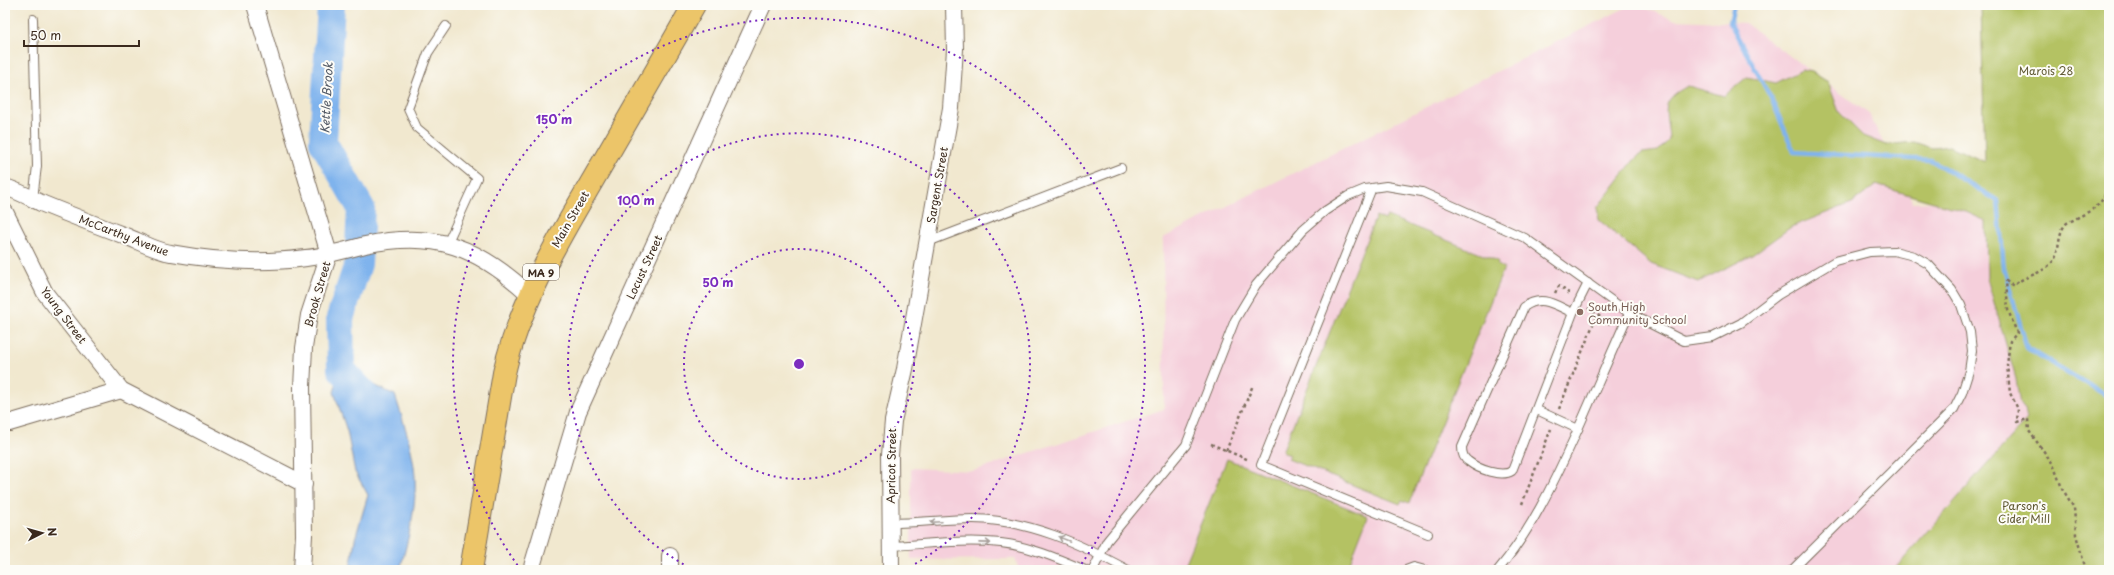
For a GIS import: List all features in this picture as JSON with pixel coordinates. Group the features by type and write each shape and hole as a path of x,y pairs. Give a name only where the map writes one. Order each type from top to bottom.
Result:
{"highway":[{"name":"Main Street","path":"471,570 504,373 514,336 530,295 556,243 694,5"}],"street":[{"name":"Brook Street","path":"255,5 336,252 310,308 304,348 302,387 304,484 302,570"},
{"name":"Locust Street","path":"531,570 571,432 591,383 763,5"},
{"name":"Sargent Street","path":"906,364 954,85 956,50 954,5"},
{"name":"McCarthy Avenue","path":"5,187 168,253 220,260 253,261 307,258 336,252"},
{"name":"Young Street","path":"5,212 45,292 121,390 304,484"},
{"path":"336,252 398,241 425,240 447,244 476,254 489,261 530,295"},
{"name":"Apricot Street","path":"891,570 891,432 906,364"},
{"path":"10,423 121,390"}],"lane":[{"path":"33,19 37,166 33,199"},
{"path":"446,26 428,53 408,108 417,128 477,178 447,244"},
{"path":"926,245 932,240 1121,168"},
{"path":"1093,570 1099,555 1119,526 1186,445 1235,320 1256,285 1303,230 1324,211 1348,196 1372,188 1404,187 1422,192 1525,238 1629,313 1684,341 1713,337 1741,323 1778,295 1835,261 1870,252 1894,250 1914,256 1928,264 1952,290 1964,312 1970,332 1972,351 1969,371 1962,393 1954,409 1792,570"},
{"path":"1372,188 1261,465 1428,534"},
{"path":"1573,313 1542,300 1532,300 1524,307 1462,447 1463,455 1467,461 1499,475 1506,475 1512,471 1573,313 1588,283"},
{"path":"1498,570 1510,556 1533,520 1558,474 1629,313"},
{"path":"1536,410 1578,429"},
{"path":"891,523 974,519 1008,522 1054,535 1128,570"},
{"path":"890,546 1001,543 1032,550 1085,570"},
{"path":"1406,570 1414,568 1425,570"}],"path":[{"path":"2086,570 2076,535 2074,508 2058,480 2053,464 2029,432 2028,419 2017,422 2018,408 2010,393 2007,365 2010,341 2017,333 2008,310 2006,281 2013,286 2020,279 2029,278 2046,268 2054,260 2059,238 2065,224 2103,202 2109,186"},
{"path":"1554,296 1559,286 1570,294"},
{"path":"1586,307 1610,324"},
{"path":"1558,410 1597,315"},
{"path":"1226,451 1253,385"},
{"path":"1522,504 1551,429"},
{"path":"1211,444 1250,460"}],"shaded area":[{"name":"South High Community School","path":"1631,5 1637,5 1675,20 1745,23 1869,114 1913,203 1986,200 2008,349 2027,419 1894,570 1019,570 1015,559 911,560 911,468 973,471 1164,409 1163,238"}],"green space":[{"path":"1981,5 2109,5 2109,570 1894,570 2027,419 2025,409 2020,405 2016,379 1987,278 1986,221 1964,211 1876,185 1854,202 1791,227 1752,255 1698,282 1651,264 1599,220 1597,208 1634,160 1642,153 1658,151 1669,140 1666,107 1668,102 1678,91 1688,86 1724,96 1747,77 1776,83 1802,70 1812,72 1828,82 1839,112 1863,136 1886,145 1914,142 1932,148 1950,146 1985,162"},
{"path":"1376,216 1385,220 1387,216 1498,261 1497,265 1504,268 1409,503 1402,500 1400,504 1288,459 1290,455 1282,452"},
{"path":"1227,459 1368,516 1347,570 1182,570"}],"water":[{"path":"341,369 395,395 410,445 415,476 415,500 400,570 350,570 355,539 368,495 355,472 347,431 334,392"}],"waterway":[{"name":"Kettle Brook","path":"331,5 323,142 361,208 358,264 340,318 341,369 367,397"},
{"path":"1734,5 1730,23 1771,98 1794,152 1931,160 1998,201 2004,268 2027,348 2109,397"}],"place":[{"name":"South High Community School","path":"1580,312"}],"park label":[{"name":"Marois 28","path":"2046,70"},
{"name":"Parson's Cider Mill","path":"2024,511"}]}
